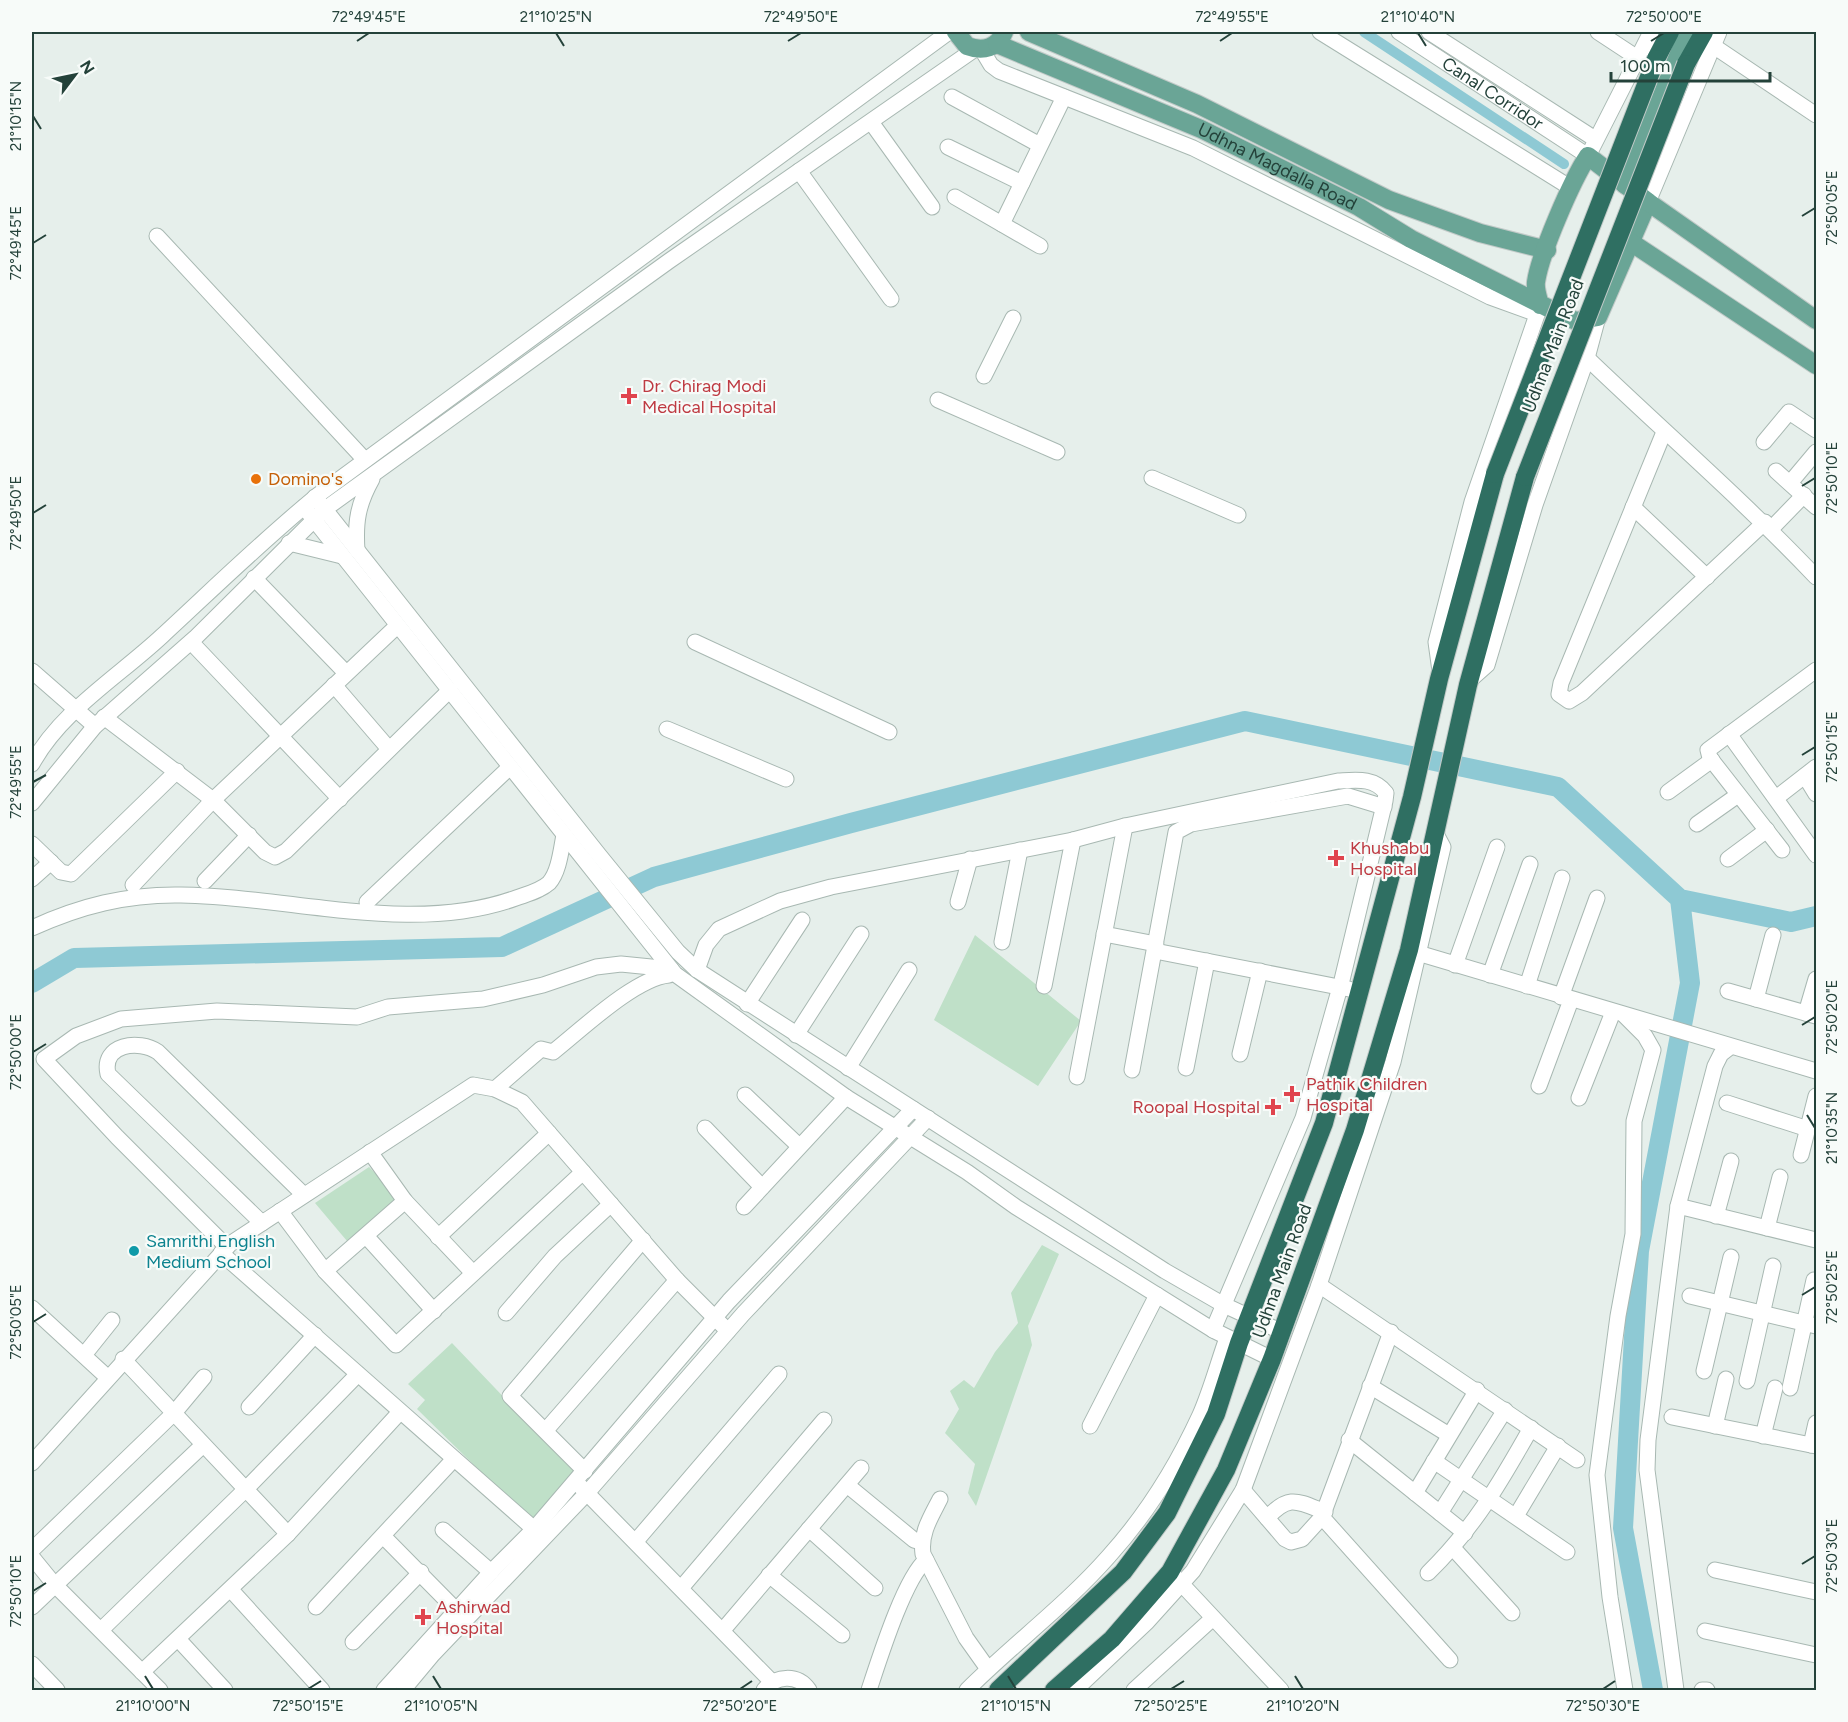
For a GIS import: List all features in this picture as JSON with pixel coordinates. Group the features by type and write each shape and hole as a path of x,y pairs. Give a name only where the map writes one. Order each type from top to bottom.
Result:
{"highway":[{"path":"998,1690 1123,1572 1167,1513 1216,1414 1233,1340 1249,1318 1324,1123 1412,797 1440,676 1495,474 1656,59 1670,32"},
{"name":"Udhna Main Road","path":"1053,1690 1112,1639 1176,1578 1226,1470 1272,1359 1355,1130 1414,952 1436,834 1469,683 1525,477 1686,64 1712,36"}],"main road":[{"name":"Udhna Magdalla Road","path":"956,32 961,41 989,44 1201,129 1359,207 1411,239 1542,309 1576,321 1598,317"},
{"path":"1029,32 1197,104 1389,200 1480,233 1547,250"},
{"path":"1625,185 1688,32"},
{"path":"1542,309 1536,282 1571,188 1588,156 1648,202 1816,320"},
{"path":"1598,317 1629,241 1648,202"},
{"path":"1629,241 1816,365"}],"street":[{"path":"32,803 99,722 191,642 290,543 314,508 365,460 949,32"},
{"path":"1320,32 1571,188"},
{"name":"Canal Corridor","path":"1399,32 1588,156"},
{"path":"1429,32 1595,139"},
{"path":"1598,32 1636,57"},
{"path":"1588,156 1636,57 1651,32"},
{"path":"1648,202 1712,36 1816,116"},
{"path":"32,764 50,737 76,710 161,637 255,547 314,508 375,474 660,267 989,44 991,65 999,71 1193,148 1490,297 1542,309 1472,502 1436,642 1440,676"},
{"path":"952,97 1038,144"},
{"path":"1002,224 1038,144 1064,97"},
{"path":"872,122 932,207"},
{"path":"948,147 1022,183"},
{"path":"799,171 891,299"},
{"path":"955,197 1040,246"},
{"path":"157,236 365,460"},
{"path":"1469,683 1487,665 1535,505 1587,358 1598,317"},
{"path":"984,376 1013,318"},
{"path":"1587,358 1664,432 1768,526 1816,577"},
{"path":"938,400 1057,452"},
{"path":"1764,442 1789,412 1796,414 1816,430"},
{"path":"1664,432 1561,683 1559,694 1564,699 1569,701 1582,693 1707,577 1803,495"},
{"path":"1790,483 1816,452"},
{"path":"1776,471 1816,507"},
{"path":"357,550 355,530 358,508 375,474"},
{"path":"1152,478 1238,515"},
{"path":"1633,507 1707,577"},
{"path":"314,508 357,550 593,859 670,968 846,1097 1156,1295 1213,1330 1272,1359"},
{"path":"314,508 342,556 564,835 593,859 697,970 1165,1271 1224,1305 1282,1332"},
{"path":"290,543 342,556"},
{"path":"254,578 346,673"},
{"path":"133,885 213,800 397,626"},
{"path":"191,642 340,798"},
{"path":"694,642 889,732"},
{"path":"32,671 76,710 177,771 213,800 270,855 281,855 450,690"},
{"path":"1782,850 1712,760 1708,750 1814,676"},
{"path":"334,685 389,750"},
{"path":"667,729 786,779"},
{"path":"1729,734 1816,855"},
{"path":"1668,792 1712,760"},
{"path":"367,902 510,767"},
{"path":"32,844 61,872 71,874 77,871 177,771"},
{"path":"1776,798 1811,772 1816,794"},
{"path":"697,970 706,945 719,929 780,901 831,887 1073,840 1125,826 1338,781 1365,780 1380,785 1386,793 1384,807 1340,987 1303,1118 1213,1330"},
{"path":"1697,824 1738,795"},
{"path":"1132,1070 1173,838 1182,827 1348,796 1384,807"},
{"path":"1077,1077 1125,826"},
{"path":"1728,859 1767,830"},
{"path":"205,881 249,835"},
{"path":"32,928 88,905 117,899 181,895 316,906 359,912 471,912 507,901 548,884 553,878 564,835"},
{"path":"1044,986 1073,840"},
{"path":"1455,965 1497,847"},
{"path":"1002,942 1020,850"},
{"path":"958,902 970,859"},
{"path":"32,879 51,862"},
{"path":"1490,975 1530,864"},
{"path":"1527,987 1562,878"},
{"path":"1539,1086 1598,898"},
{"path":"747,1004 802,920"},
{"path":"796,1035 861,934"},
{"path":"1104,934 1207,961 1360,992"},
{"path":"1756,999 1773,935"},
{"path":"1076,1690 1148,1622 1176,1578 1193,1570 1243,1490 1319,1285 1393,1062 1414,952 1816,1071"},
{"path":"1186,1068 1207,961"},
{"path":"534,1529 400,1412 224,1250 44,1059 51,1052 84,1033 121,1019 217,1011 357,1017 388,1007 483,999 543,985 596,967 621,964 670,968"},
{"path":"495,1089 541,1049 553,1052 640,985 670,968"},
{"path":"848,1068 909,970"},
{"path":"1240,1054 1260,971"},
{"path":"1728,991 1811,1015 1816,978"},
{"path":"1579,1098 1619,1014"},
{"path":"1619,1014 1646,1036 1653,1050 1634,1120 1634,1234 1618,1316 1597,1475 1610,1597 1625,1690"},
{"path":"262,1223 108,1074 107,1061 114,1053 124,1045 135,1043 148,1045 158,1052 304,1195"},
{"path":"1676,1690 1649,1482 1647,1448 1678,1206 1715,1066 1726,1045"},
{"path":"32,1463 123,1359 224,1250 473,1085 495,1089 522,1102 677,1280 715,1320 728,1330"},
{"path":"745,1095 799,1146"},
{"path":"1801,1155 1816,1096"},
{"path":"744,1207 846,1097"},
{"path":"1726,1103 1808,1129"},
{"path":"384,1690 491,1572 534,1529 715,1320 896,1129 913,1108"},
{"path":"403,1690 433,1654 587,1493 728,1330 928,1118"},
{"path":"705,1128 762,1187"},
{"path":"438,1237 549,1133"},
{"path":"370,1152 405,1201 473,1273"},
{"path":"1716,1215 1731,1161"},
{"path":"280,1211 325,1270 396,1345 583,1172"},
{"path":"1767,1228 1780,1177"},
{"path":"325,1270 405,1201"},
{"path":"506,1313 555,1256 611,1204"},
{"path":"1678,1206 1816,1240"},
{"path":"366,1236 434,1311"},
{"path":"643,1240 510,1396 546,1430 580,1476 587,1493 723,1630 767,1686 783,1678 795,1680 809,1690"},
{"path":"1704,1371 1731,1257"},
{"path":"1748,1381 1773,1266"},
{"path":"546,1430 677,1280"},
{"path":"1763,1436 1810,1324 1814,1280"},
{"path":"1319,1285 1577,1460"},
{"path":"1090,1426 1156,1295"},
{"path":"1690,1296 1719,1305 1810,1324"},
{"path":"32,1308 107,1377"},
{"path":"84,1355 112,1320"},
{"path":"1243,1490 1285,1539 1294,1542 1302,1539 1323,1515 1391,1332"},
{"path":"249,1407 315,1335"},
{"path":"967,1690 1068,1598 1110,1555 1142,1514 1173,1467 1201,1413 1233,1340"},
{"path":"123,1359 288,1534"},
{"path":"100,1630 245,1490 358,1374"},
{"path":"636,1541 779,1374"},
{"path":"32,1550 174,1413 204,1377"},
{"path":"1715,1426 1726,1379"},
{"path":"1370,1386 1449,1435"},
{"path":"1415,1493 1477,1390"},
{"path":"1440,1513 1505,1410"},
{"path":"142,1672 288,1534 400,1412"},
{"path":"1672,1417 1814,1446 1816,1423"},
{"path":"682,1587 824,1420"},
{"path":"1428,1573 1453,1548 1491,1498 1531,1428"},
{"path":"1349,1440 1465,1533"},
{"path":"32,1607 203,1445"},
{"path":"1516,1516 1558,1446"},
{"path":"316,1607 454,1459"},
{"path":"1434,1461 1567,1552"},
{"path":"723,1630 861,1468"},
{"path":"847,1485 914,1540 921,1542"},
{"path":"940,1499 921,1542 926,1560 966,1638 988,1669"},
{"path":"1267,1518 1281,1504 1288,1501 1300,1502 1323,1515 1450,1660"},
{"path":"443,1530 491,1572"},
{"path":"808,1530 875,1588"},
{"path":"383,1536 456,1610"},
{"path":"1453,1548 1512,1613"},
{"path":"32,1557 54,1584 160,1690"},
{"path":"870,1690 882,1650 908,1589 915,1573 926,1560"},
{"path":"1715,1570 1816,1592"},
{"path":"353,1642 420,1572"},
{"path":"769,1575 842,1635"},
{"path":"1176,1578 1281,1690"},
{"path":"231,1590 322,1690"},
{"path":"1134,1690 1213,1618"},
{"path":"1705,1631 1816,1655"},
{"path":"177,1639 225,1690"},
{"path":"32,1664 57,1690"},
{"path":"1702,1690 1707,1690"}],"green space":[{"path":"975,935 1081,1021 1038,1086 934,1020"},
{"path":"369,1167 399,1197 347,1241 315,1203"},
{"path":"1042,1245 1059,1254 1028,1326 1032,1345 976,1506 968,1493 975,1464 945,1433 959,1409 950,1391 964,1380 974,1388 995,1352 1018,1323 1011,1293"},
{"path":"452,1343 575,1472 534,1524 417,1409 425,1400 408,1384"}],"waterway":[{"path":"1364,32 1564,164"},
{"path":"32,983 74,958 502,947 654,877 851,823 1245,721 1558,787 1680,899 1690,983 1639,1251 1623,1528 1653,1690"},
{"path":"1680,899 1791,922 1816,916"}],"place":[{"name":"Dr. Chirag Modi Medical Hospital","path":"629,396"},
{"name":"Domino's","path":"256,479"},
{"name":"Khushabu Hospital","path":"1336,858"},
{"name":"Pathik Children Hospital","path":"1292,1094"},
{"name":"Roopal Hospital","path":"1273,1107"},
{"name":"Samrithi English Medium School","path":"134,1251"},
{"name":"Ashirwad Hospital","path":"423,1617"}]}
